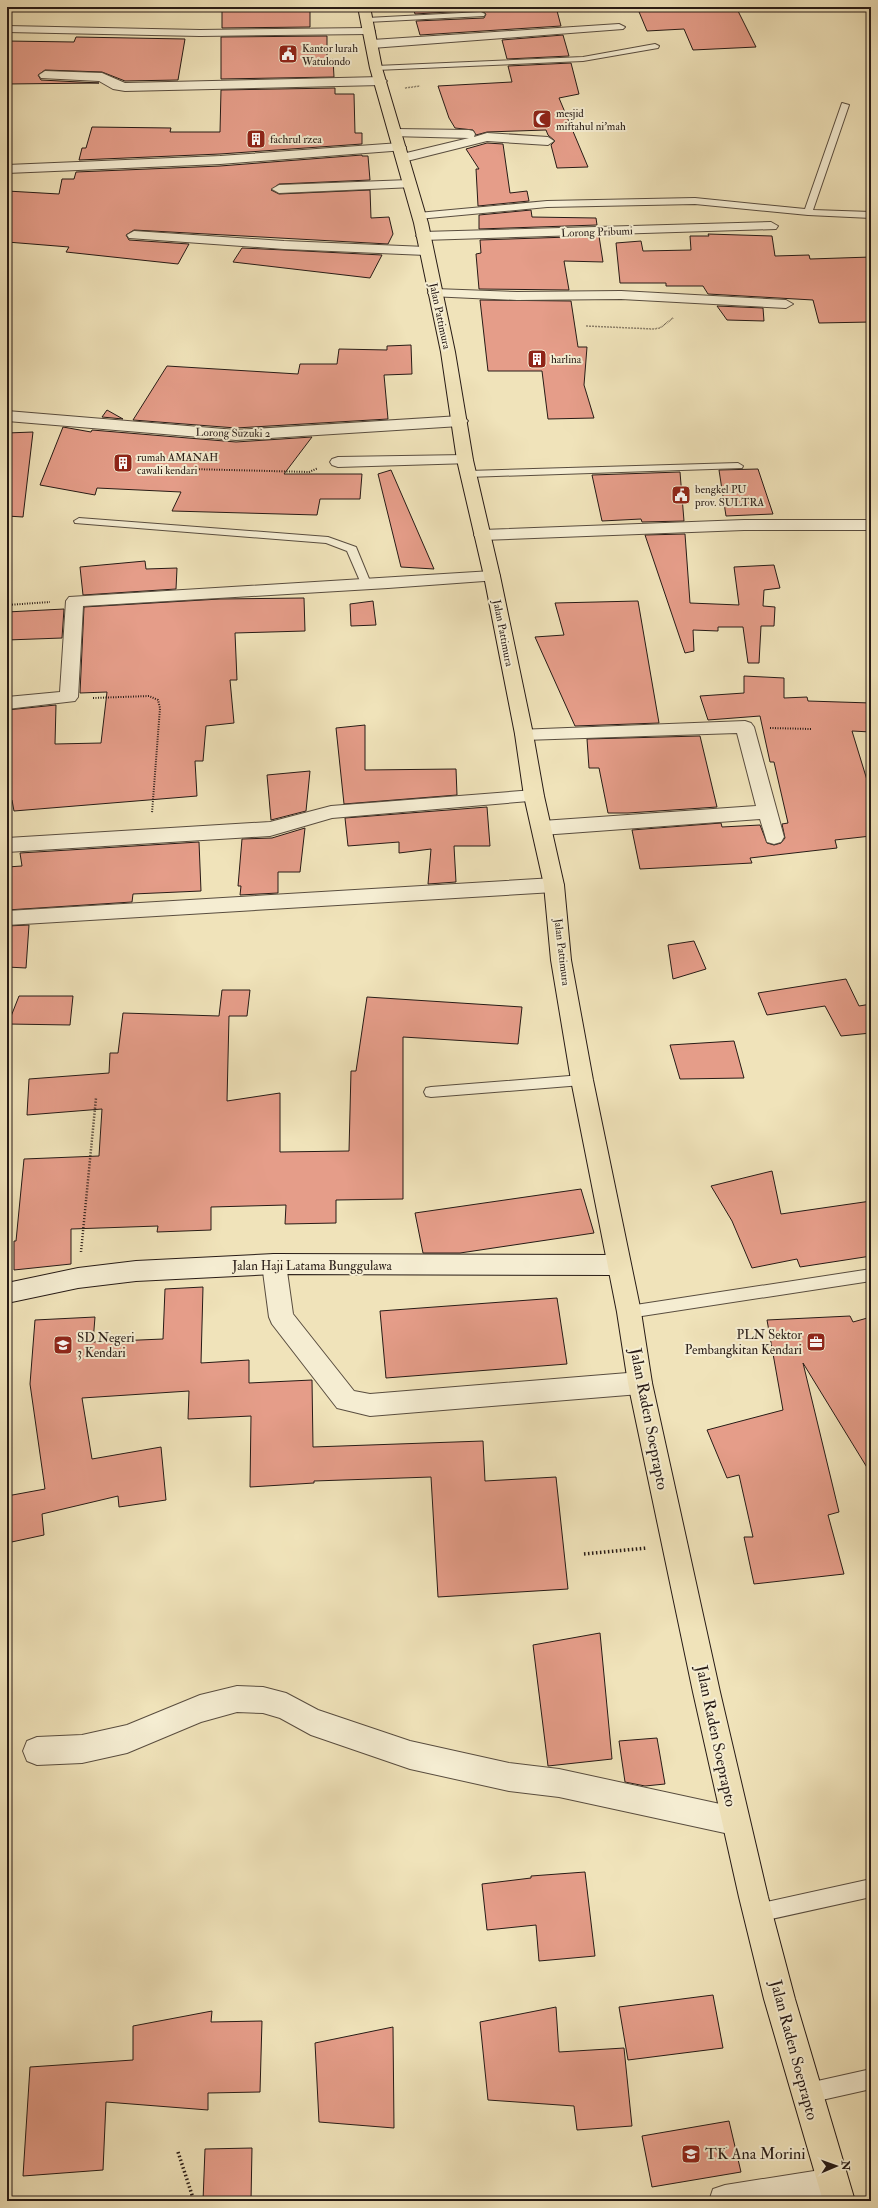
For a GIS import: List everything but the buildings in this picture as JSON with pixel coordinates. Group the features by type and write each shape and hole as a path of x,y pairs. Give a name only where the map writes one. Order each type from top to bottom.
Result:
{"highway":[{"name":"Jalan Pattimura","path":"368,26 378,75 418,216 448,352 467,467 492,576 524,734 534,796 554,885 561,960 582,1080 619,1265"},
{"name":"Jalan Raden Soeprapto","path":"619,1265 629,1312 640,1383 734,1821 804,2094 836,2192"}],"street":[{"path":"7,29 200,33 368,26 619,27"},
{"path":"45,75 102,77 117,86 125,87 378,75"},
{"path":"399,146 458,133 487,137 548,141"},
{"path":"7,169 220,160 399,146 487,137"},
{"path":"279,189 409,184"},
{"name":"Lorong Pribumi","path":"134,235 284,245 424,244 771,226"},
{"path":"435,293 517,296 621,295 786,304"},
{"name":"Lorong Suzuki 2","path":"7,416 236,435 460,421"},
{"path":"338,462 467,467"},
{"path":"482,536 744,525 871,525"},
{"path":"7,703 69,697 75,601 232,590 367,586 492,576"},
{"path":"524,734 745,727 774,837"},
{"path":"7,845 150,835 270,829 290,825 332,812 534,796"},
{"path":"542,828 768,812"},
{"path":"7,918 554,885"},
{"path":"274,1264 281,1316 346,1400 370,1405 640,1383"},
{"name":"Jalan Haji Latama Bunggulawa","path":"7,1293 78,1278 136,1271 274,1264 619,1265"},
{"path":"37,1752 82,1749 128,1740 200,1709 237,1699 263,1700 286,1706 311,1721 410,1755 510,1777 558,1784 734,1821"},
{"path":"725,2201 836,2192"}],"lane":[{"path":"368,26 481,14"},
{"path":"378,75 583,59 655,46"},
{"path":"808,212 845,105"},
{"path":"418,216 547,204 695,201 808,212 871,215"},
{"path":"467,467 738,466"},
{"path":"79,521 328,540 352,549 367,586"},
{"path":"431,1092 582,1080"},
{"path":"629,1312 871,1275"},
{"path":"758,1913 871,1888"},
{"path":"804,2094 871,2079"}],"path":[{"path":"586,326 646,330 660,328 668,323"},
{"path":"189,469 309,472"},
{"path":"7,605 75,601"},
{"path":"69,697 149,696 158,700 160,708 150,835"},
{"path":"745,727 810,729"},
{"path":"78,1278 96,1098"},
{"path":"584,1554 675,1545"},
{"path":"178,2152 194,2201"}],"place":[{"name":"Kantor lurah Watulondo","path":"288,54"},
{"name":"mesjid miftahul ni'mah","path":"542,119"},
{"name":"fachrul rzea","path":"256,139"},
{"name":"harlina","path":"537,359"},
{"name":"rumah AMANAH cawali kendari","path":"123,463"},
{"name":"bengkel PU prov. SULTRA","path":"681,495"},
{"name":"PLN Sektor Pembangkitan Kendari","path":"816,1342"},
{"name":"SD Negeri 3 Kendari","path":"63,1345"},
{"name":"TK Ana Morini","path":"691,2154"}]}
